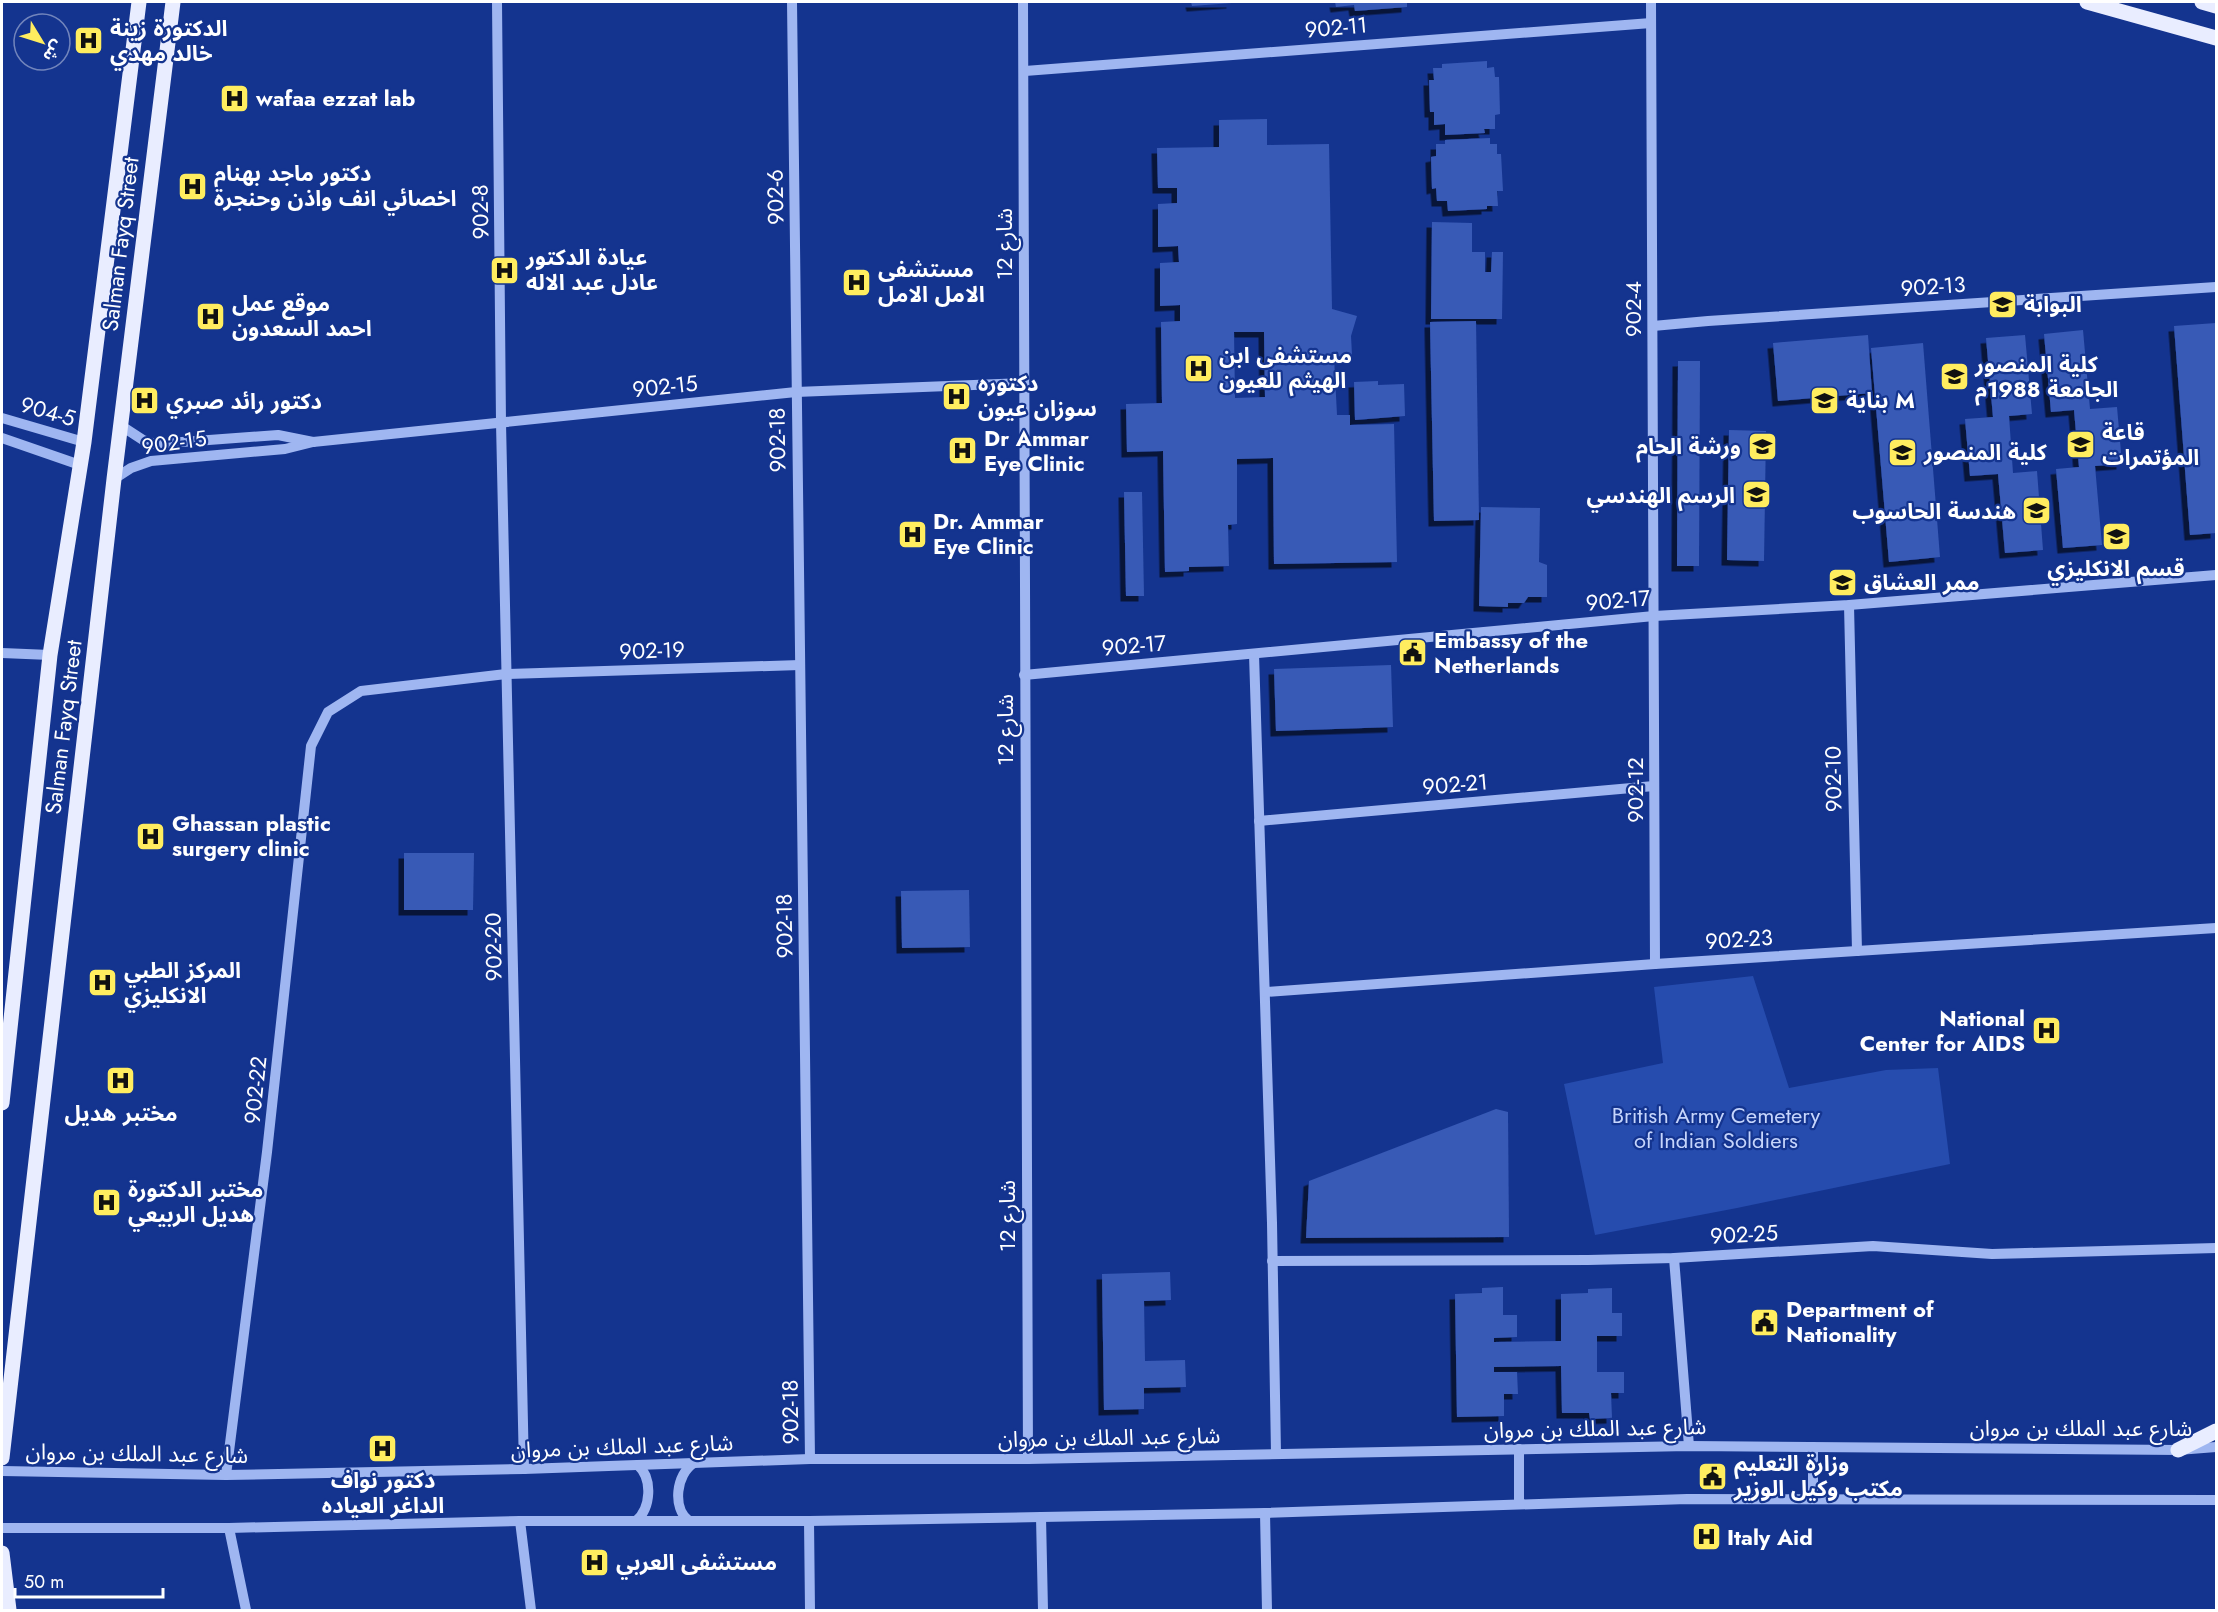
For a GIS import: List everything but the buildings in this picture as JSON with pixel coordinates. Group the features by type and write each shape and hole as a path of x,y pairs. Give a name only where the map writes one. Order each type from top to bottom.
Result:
{"main road":[{"name":"Salman Fayq Street","path":"2,1103 50,655 84,442 139,2"},
{"name":"Salman Fayq Street","path":"2,1458 120,425 174,2"},
{"path":"2087,2 2217,38"},
{"path":"2202,2 2217,6"},
{"path":"2178,1450 2217,1431"},
{"path":"2,1553 9,1611"}],"street":[{"name":"902-8","path":"497,2 501,423"},
{"name":"902-6","path":"792,2 796,392"},
{"name":"شارع 12","path":"1023,2 1028,1459"},
{"name":"902-4","path":"1651,2 1654,616"},
{"name":"902-11","path":"1024,71 1651,22"},
{"name":"902-13","path":"1653,326 2217,287"},
{"name":"902-15","path":"114,479 131,468 151,461 285,449 313,442 796,392 1023,383"},
{"name":"902-18","path":"796,392 810,1459"},
{"name":"904-5","path":"2,418 84,442"},
{"name":"902-20","path":"501,423 524,1469"},
{"name":"902-15","path":"120,425 143,440 155,444 278,435 313,442"},
{"name":"904-5","path":"2,438 80,465"},
{"name":"902-17","path":"1024,675 1654,616 1849,605 2217,575"},
{"name":"902-10","path":"1849,605 1857,951"},
{"name":"902-12","path":"1654,616 1655,964"},
{"path":"2,653 50,655"},
{"path":"1254,654 1276,1453"},
{"name":"902-19","path":"328,712 361,691 506,674 800,665"},
{"name":"902-22","path":"226,1475 267,1152 311,746 328,712"},
{"name":"902-21","path":"1259,821 1654,786"},
{"name":"902-23","path":"1265,992 2217,928"},
{"name":"902-25","path":"1272,1261 1674,1258 1873,1246 1992,1254 2217,1248"},
{"path":"1674,1258 1689,1446"},
{"name":"شارع عبد الملك بن مروان","path":"2,1472 226,1475 524,1469 810,1459 1028,1459 1689,1446 2178,1450 2217,1447"},
{"path":"1813,1447 1813,1499"},
{"path":"1519,1449 1519,1504"},
{"path":"689,1521 681,1510 679,1487 684,1471 694,1463"},
{"path":"636,1521 645,1509 648,1493 644,1471 638,1465"},
{"path":"2,1528 229,1528 520,1521 809,1521 1265,1513 1687,1499 2217,1500"},
{"path":"1265,1513 1267,1611"},
{"path":"1041,1517 1043,1611"},
{"path":"520,1521 531,1611"},
{"path":"809,1521 810,1611"},
{"path":"229,1528 246,1611"}],"green space":[{"name":"British Army Cemetery of Indian Soldiers","path":"1753,976 1789,1088 1886,1070 1938,1068 1950,1164 1595,1235 1564,1084 1663,1063 1654,987"}],"place":[{"name":"الدكتورة زينة خالد مهدي","path":"89,41"},
{"name":"wafaa ezzat lab","path":"235,98"},
{"name":"دكتور ماجد بهنام اخصائي انف واذن وحنجرة","path":"193,186"},
{"name":"عيادة الدكتور عادل عبد الاله","path":"505,270"},
{"name":"مستشفى الامل الامل","path":"857,282"},
{"name":"البوابة","path":"2003,304"},
{"name":"موقع عمل احمد السعدون","path":"211,316"},
{"name":"مستشفى ابن الهيثم للعيون","path":"1198,368"},
{"name":"كلية المنصور الجامعة 1988م","path":"1954,377"},
{"name":"دكتوره سوزان عيون","path":"957,396"},
{"name":"بناية M","path":"1825,400"},
{"name":"دكتور رائد صبري","path":"145,401"},
{"name":"قاعة المؤتمرات","path":"2081,445"},
{"name":"ورشة الحام","path":"1762,446"},
{"name":"Dr Ammar Eye Clinic","path":"963,451"},
{"name":"كلية المنصور","path":"1903,452"},
{"name":"الرسم الهندسي","path":"1756,495"},
{"name":"هندسة الحاسوب","path":"2037,511"},
{"name":"Dr. Ammar Eye Clinic","path":"912,534"},
{"name":"قسم الانكليزي","path":"2116,536"},
{"name":"ممر العشاق","path":"1843,582"},
{"name":"Embassy of the Netherlands","path":"1413,653"},
{"name":"Ghassan plastic surgery clinic","path":"151,836"},
{"name":"المركز الطبي الانكليزي","path":"103,983"},
{"name":"National Center for AIDS","path":"2046,1031"},
{"name":"مختبر هديل","path":"121,1081"},
{"name":"مختبر الدكتورة هديل الربيعي","path":"107,1202"},
{"name":"Department of Nationality","path":"1765,1322"},
{"name":"دكتور نواف الداغر العياده","path":"383,1448"},
{"name":"وزارة التعليم مكتب وكيل الوزير","path":"1713,1476"},
{"name":"Italy Aid","path":"1706,1537"},
{"name":"مستشفى العربي","path":"595,1562"}]}
